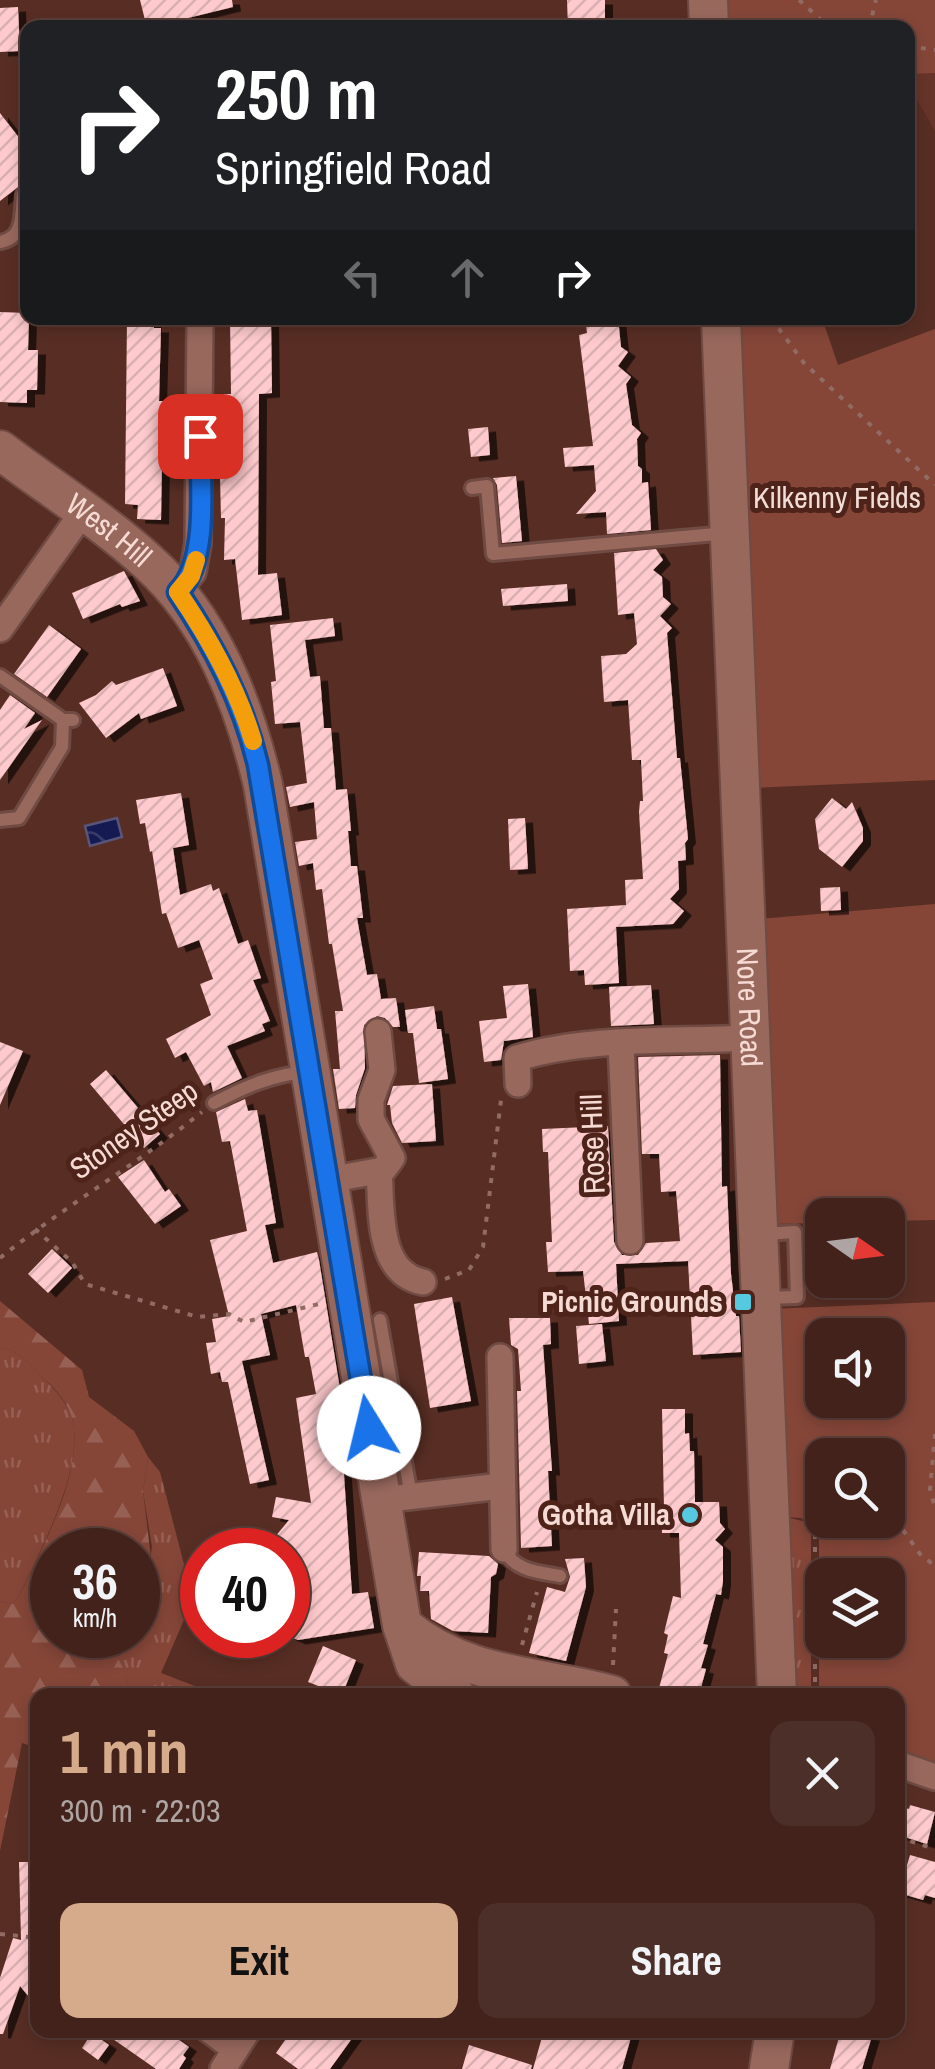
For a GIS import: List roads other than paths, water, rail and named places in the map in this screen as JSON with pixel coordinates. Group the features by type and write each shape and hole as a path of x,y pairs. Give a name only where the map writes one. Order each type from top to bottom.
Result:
{"street":[{"path":"178,592 193,572 198,543 200,325"},
{"name":"Nore Road","path":"722,325 748,1038 781,1688"},
{"name":"West Hill","path":"0,450 149,562 178,592 228,676 254,744 349,1299 396,1498 402,1625 415,1664 441,1688"},
{"path":"3,619 83,512"},
{"path":"328,1180 379,1171 388,1165 392,1155 371,1119 372,1098 382,1070 378,1032"},
{"path":"518,1084 516,1058 551,1050 748,1038"},
{"name":"Rose Hill","path":"622,1044 630,1240"},
{"path":"379,1171 385,1238 391,1258 406,1278 423,1282"},
{"path":"504,1373 504,1549"},
{"path":"396,1498 501,1486"},
{"path":"402,1625 433,1649 462,1663 578,1688"},
{"path":"905,1766 935,1777"},
{"path":"769,2069 774,2038"}],"lane":[{"path":"0,242 18,231 20,217"},
{"path":"472,488 487,486 493,554 729,533"},
{"path":"0,676 68,720 62,747 19,818 0,820"},
{"name":"Stoney Steep","path":"214,1103 248,1085 291,1073 311,1072"},
{"path":"380,1320 396,1498"},
{"path":"504,1549 516,1564 560,1576"}],"water":[{"path":"117,818 122,837 90,846 85,826"}],"place":[{"name":"Picnic Grounds","path":"743,1302"},
{"name":"Gotha Villa","path":"690,1515"}],"park label":[{"name":"Kilkenny Fields","path":"837,498"}]}
